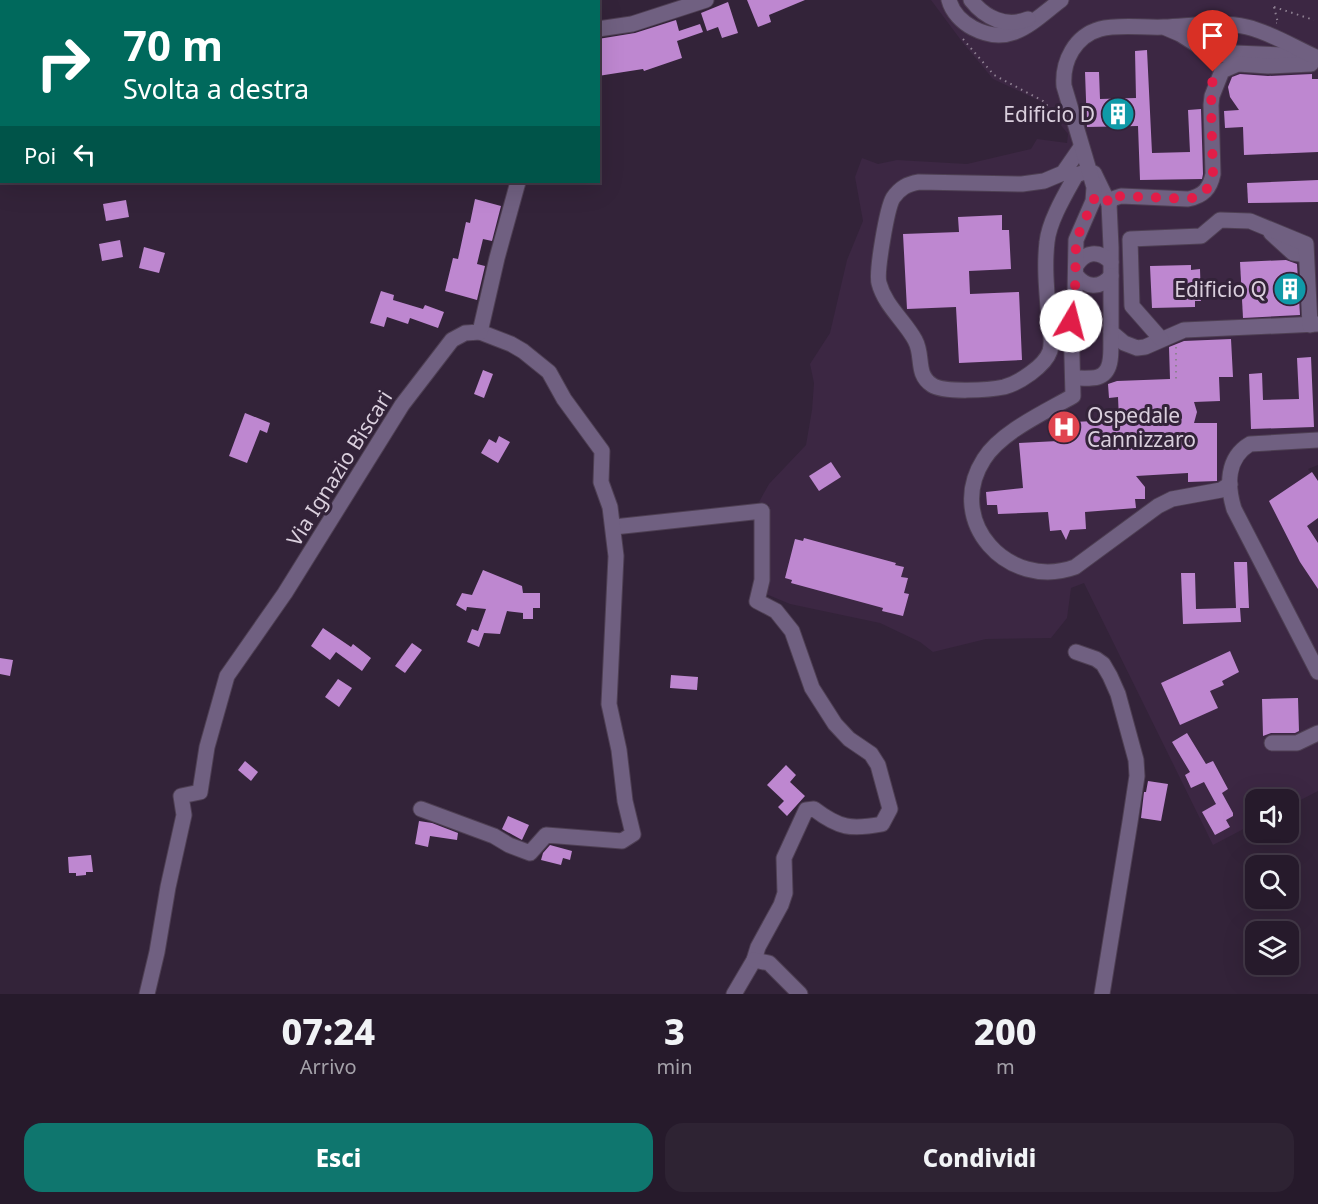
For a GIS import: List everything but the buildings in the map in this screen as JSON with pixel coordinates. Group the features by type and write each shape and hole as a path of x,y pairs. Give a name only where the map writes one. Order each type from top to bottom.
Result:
{"street":[{"path":"600,29 632,24 706,0"},
{"path":"950,0 962,9 966,9 972,2 993,19 1009,22 1024,21 1056,4"},
{"path":"950,0 952,10 966,24 989,35 1007,35 1027,27 1056,4"},
{"path":"1198,46 1211,25"},
{"path":"1232,25 1312,62"},
{"path":"1223,52 1219,44 1221,32 1232,25"},
{"path":"1073,378 1098,377 1106,373 1109,367 1111,269 1102,201 1082,151 1068,105 1063,72 1071,52 1083,38 1104,28 1232,25 1263,32 1312,62"},
{"path":"1163,27 1210,53 1218,55 1270,61 1312,62"},
{"path":"1259,54 1264,46 1263,38"},
{"path":"1198,46 1223,52 1283,55 1312,62"},
{"path":"1230,484 1221,490 1172,499 1158,506 1075,567 1048,573 1022,568 993,550 980,532 972,506 973,481 976,471 988,452 998,443 1073,396 1071,321 1076,271 1076,240 1102,201 1121,196 1188,199 1199,197 1206,192 1213,174 1213,72 1218,62 1268,66 1312,62"},
{"path":"1082,151 1077,172 1047,238 1046,259 1051,339 1049,354 1037,367 1011,385 1004,387 947,390 933,386 923,376 916,341 900,321 879,283 885,232 893,198 905,186 919,182 1022,184 1044,181 1063,173 1077,172 1094,187 1102,201"},
{"path":"421,809 494,836 530,854 546,835 622,841 633,834 609,704 616,590 614,527 601,482 602,451 564,399 549,372 511,344 480,332 518,183"},
{"path":"1111,332 1124,343 1137,348 1164,345 1184,330 1314,325 1306,244 1250,221 1220,220 1201,236 1130,239 1132,306 1164,345"},
{"path":"1076,271 1085,255 1092,253 1106,257 1111,269"},
{"path":"1076,271 1086,285 1093,286 1100,285 1111,269"},
{"name":"Via Ignazio Biscari","path":"147,994 184,815 182,796 200,792 207,747 227,676 285,593 402,405 423,376 452,340 465,333 480,332"},
{"path":"1317,672 1234,509 1230,496 1230,484 1231,465 1242,449 1250,444 1318,440"},
{"path":"1192,495 1207,497 1234,509"},
{"path":"614,527 762,511 762,580 757,601 784,618 792,631 812,688 828,715 849,739 871,754 878,765 890,809 882,824 867,827 838,825 814,809 806,810 784,858 785,893 754,960 734,994"},
{"path":"1076,652 1096,659 1103,664 1110,676 1118,694 1136,760 1137,776 1102,994"},
{"path":"1272,743 1297,743 1318,733"},
{"path":"754,960 769,963 800,994"}],"path":[{"path":"1274,8 1314,20"},
{"path":"957,32 994,75 1043,101 1058,118 1068,105"},
{"path":"1164,345 1176,347 1176,379"}],"shaded area":[{"name":"Ospedale Cannizzaro","path":"931,0 1318,0 1318,465 1308,469 1318,481 1318,791 1299,801 1299,789 1245,789 1245,828 1213,845 1084,583 1071,588 1067,618 1051,638 986,639 933,652 920,642 880,623 790,604 766,594 769,505 759,502 769,484 806,445 814,383 810,364 830,333 847,260 863,221 855,177 862,158 878,164 897,160 967,164 1031,149 1037,139 1067,143 1068,134 1042,102 993,79"}],"place":[{"name":"Edificio D","path":"1118,114"},
{"name":"Edificio Q","path":"1290,289"},
{"name":"Ospedale Cannizzaro","path":"1064,427"}],"route":[{"path":"1071,321 1075,294 1076,240 1095,197 1102,195 1106,197 1109,204 1112,199 1121,196 1188,199 1199,197 1206,192 1213,174 1211,105 1213,72"}]}
